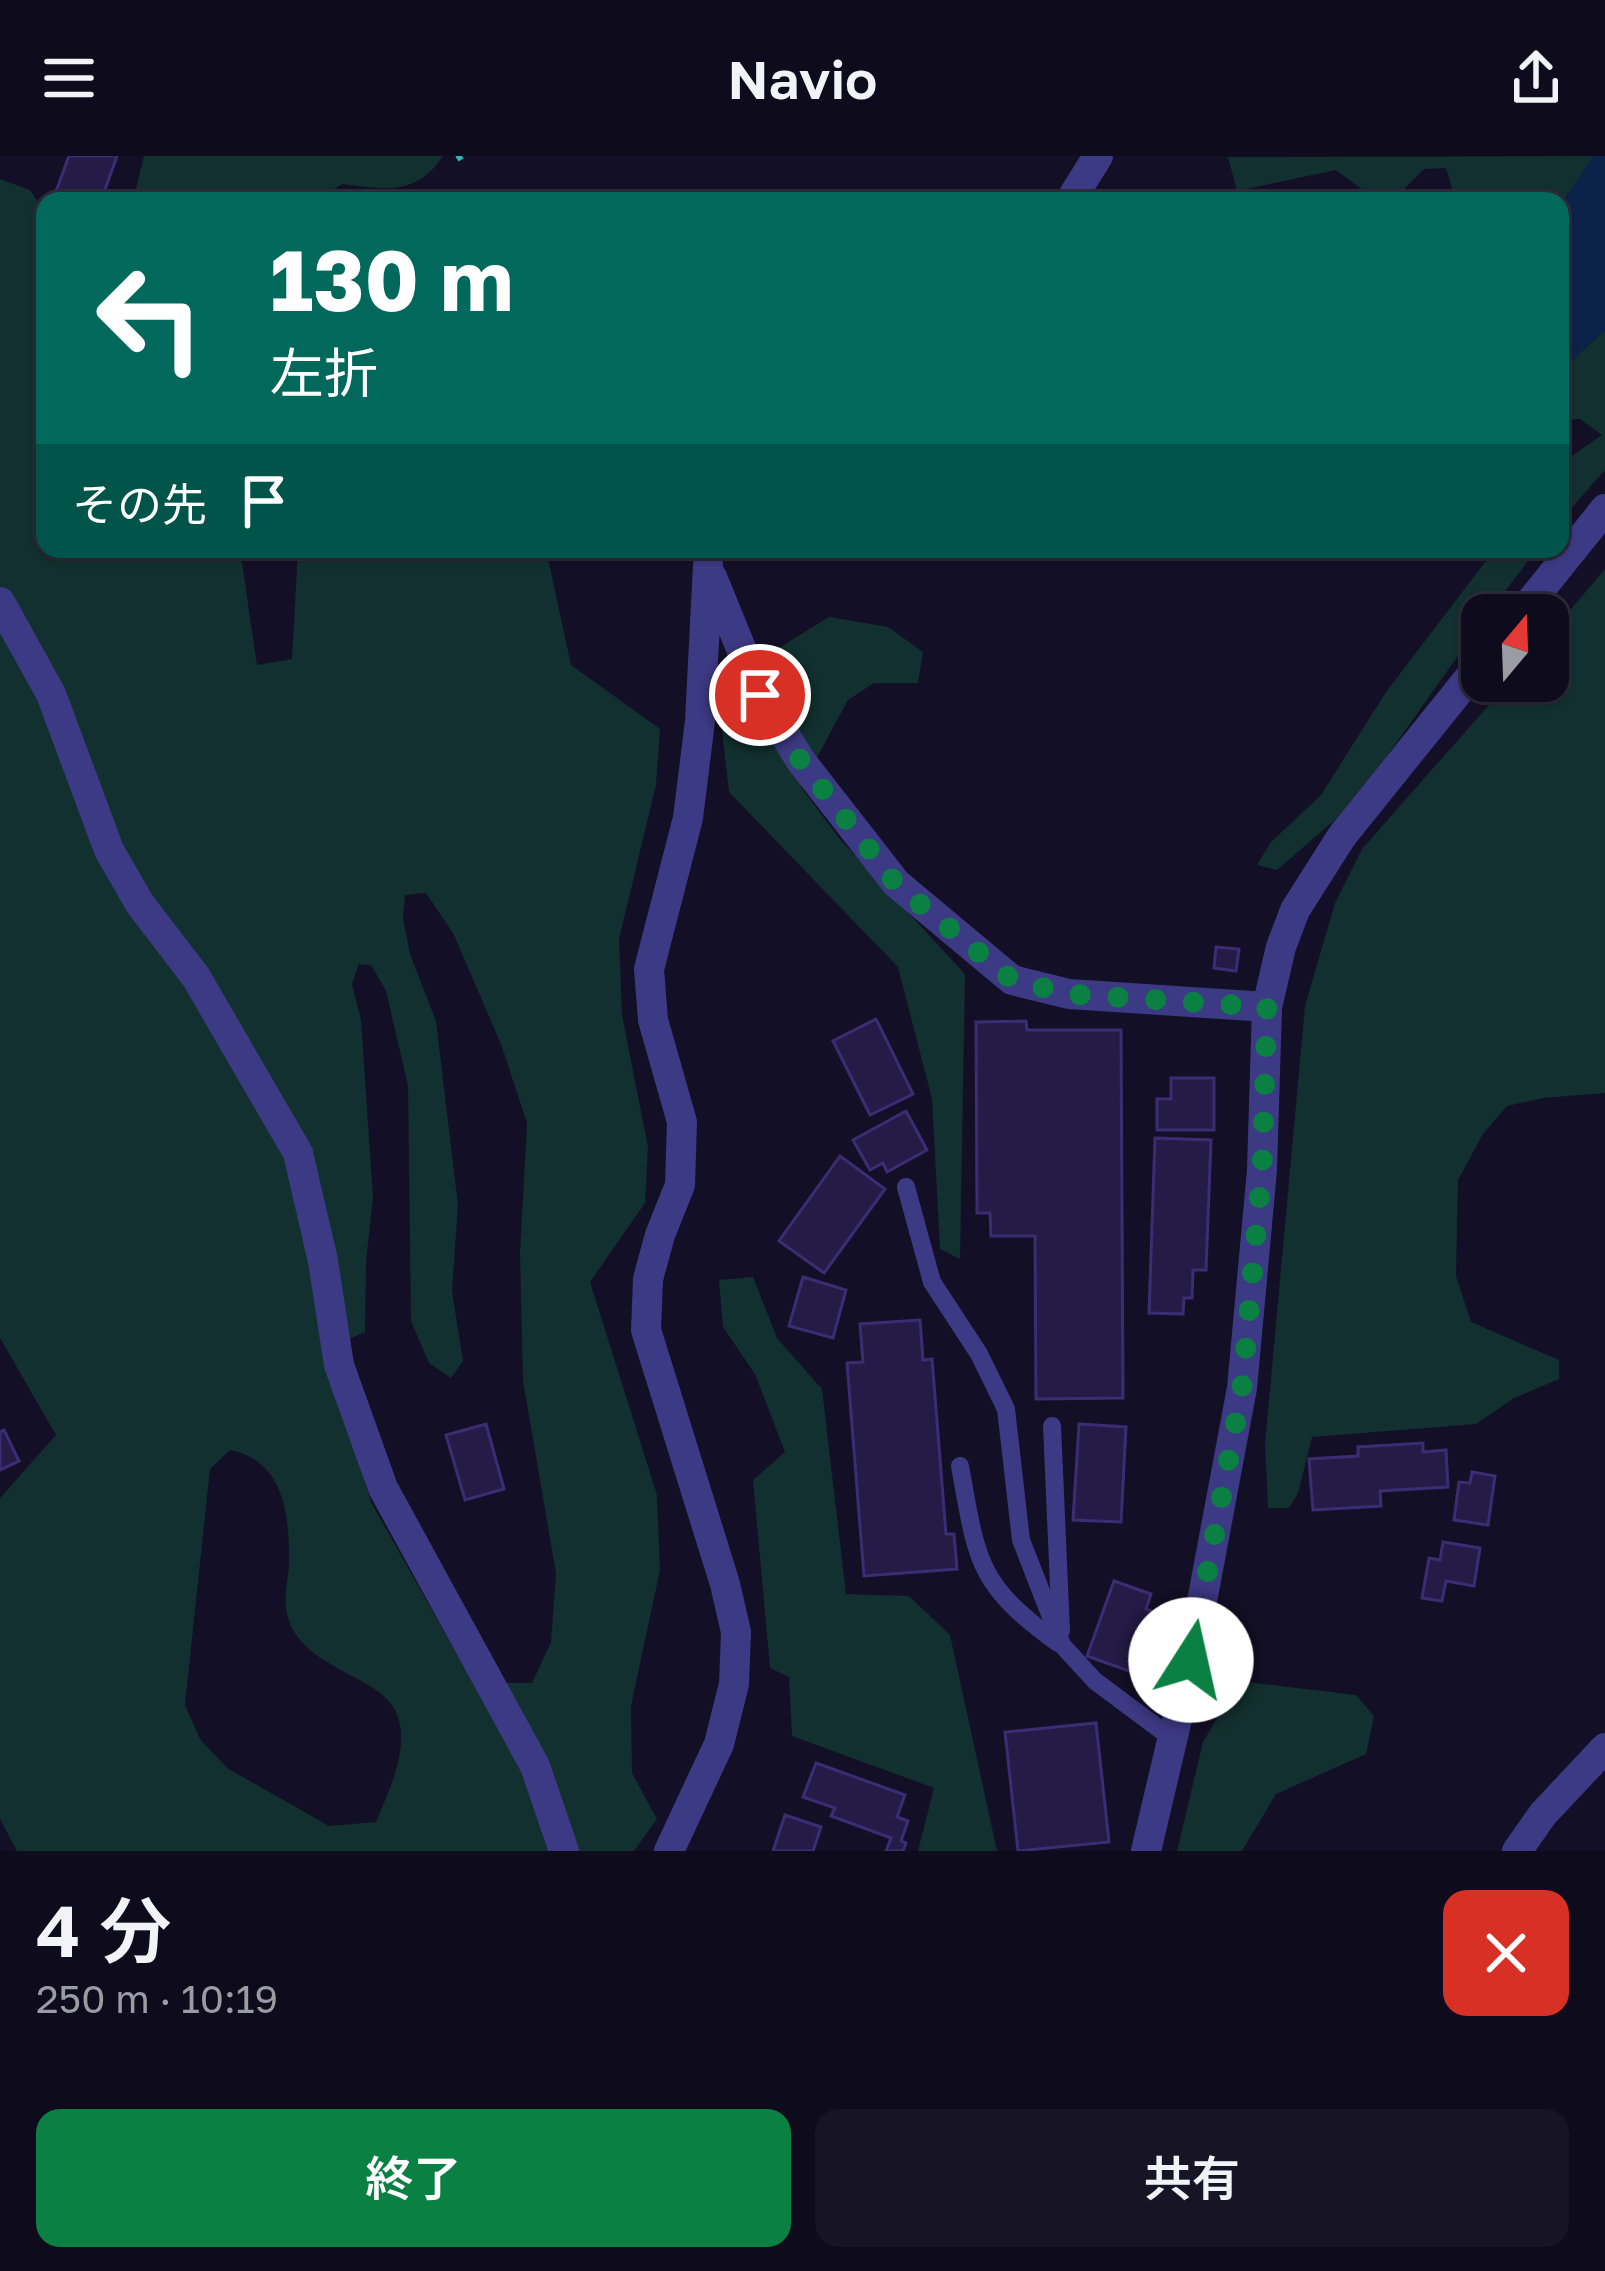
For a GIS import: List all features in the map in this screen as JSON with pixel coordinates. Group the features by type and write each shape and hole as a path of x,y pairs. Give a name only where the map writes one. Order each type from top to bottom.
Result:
{"street":[{"path":"1076,192 1098,156"},
{"path":"1569,554 1605,509"},
{"path":"708,558 760,695 801,761 896,884 1012,980 1069,994 1267,1007"},
{"path":"669,1851 719,1744 734,1684 736,1632 720,1565 646,1330 648,1280 659,1235 680,1185 682,1122 653,1020 649,969 688,818 700,721 708,558"},
{"path":"1537,594 1566,558"},
{"path":"0,602 51,694 109,850 140,904 196,977 298,1153 323,1261 339,1365 383,1488 535,1766 564,1851"},
{"path":"1146,1851 1173,1739 1242,1388 1262,1170 1267,1007 1281,947 1295,910 1342,836 1461,688"},
{"path":"1517,1851 1605,1748"}],"lane":[{"path":"906,1187 932,1282 980,1354 1006,1409 1022,1540 1062,1645"},
{"path":"1052,1426 1062,1645"},
{"path":"960,1466 976,1556 1001,1596 1020,1616 1062,1645 1095,1681 1173,1739"}],"green space":[{"path":"144,156 443,156 422,178 398,187 342,184 330,192 135,192"},
{"path":"1594,156 1569,193 1452,192 1446,168 1424,169 1397,192 1366,192 1336,170 1237,191 1228,157"},
{"path":"0,179 30,190 36,199 36,558 241,558 257,665 292,659 298,558 548,558 571,665 660,729 656,785 619,939 622,1015 648,1147 645,1203 590,1282 657,1495 660,1570 631,1706 632,1773 657,1819 634,1851 17,1851 0,1819 0,1498 56,1435 0,1338","holes":["426,893 453,933 501,1044 527,1123 520,1253 523,1381 556,1573 551,1642 532,1683 473,1683 371,1502 325,1350 365,1332 373,1197 361,1020 352,984 359,964 371,965 386,991 408,1086 411,1321 429,1363 451,1378 463,1361 452,1291 458,1205 436,1021 410,954 403,918 405,895","230,1450 248,1456 272,1477 285,1508 286,1608 292,1629 321,1658 388,1700 397,1714 399,1755 376,1822 329,1826 227,1768 200,1739 185,1705 210,1469"]},
{"path":"1605,330 1605,470 1569,511 1569,458 1602,435 1580,419 1569,420 1569,363"},
{"path":"1488,558 1530,558 1503,594 1461,594 1461,652 1337,818 1277,870 1257,865 1271,842 1321,795 1386,692"},
{"path":"1605,569 1605,1093 1507,1106 1483,1134 1458,1180 1456,1276 1471,1322 1559,1360 1559,1379 1514,1398 1476,1424 1312,1437 1298,1493 1289,1508 1268,1508 1265,1444 1305,1006 1335,903 1362,849 1492,702 1569,702 1569,611"},
{"path":"829,617 888,627 923,652 918,683 874,683 848,700 801,787 839,838 965,974 960,1259 940,1249 932,1099 898,967 729,792 717,686"},
{"path":"753,1277 777,1338 822,1389 846,1594 909,1596 950,1635 997,1851 918,1851 934,1788 792,1736 789,1677 770,1668 753,1480 785,1452 755,1374 723,1327 719,1280"},
{"path":"1239,1681 1356,1695 1374,1716 1366,1754 1276,1794 1242,1851 1177,1851 1203,1742"}],"water":[{"path":"1594,156 1605,156 1605,330 1569,363 1569,193"}],"building":[{"path":"69,156 117,156 104,192 56,192"},
{"path":"1216,947 1239,949 1236,971 1214,968"},
{"path":"876,1019 913,1094 870,1115 833,1041"},
{"path":"1026,1021 1027,1030 1121,1030 1123,1398 1036,1399 1035,1236 991,1236 990,1213 977,1213 976,1022"},
{"path":"1171,1078 1214,1078 1214,1130 1157,1130 1157,1099 1171,1099"},
{"path":"906,1111 927,1150 887,1172 883,1163 870,1170 853,1140"},
{"path":"1155,1138 1211,1140 1206,1270 1193,1270 1192,1298 1184,1298 1183,1314 1149,1313"},
{"path":"840,1156 885,1189 824,1273 779,1241"},
{"path":"803,1277 846,1290 833,1338 789,1326"},
{"path":"920,1320 923,1360 932,1359 946,1534 954,1534 957,1569 864,1576 847,1363 863,1362 860,1324"},
{"path":"486,1424 504,1489 465,1500 446,1435"},
{"path":"1079,1424 1126,1427 1121,1522 1073,1520"},
{"path":"4,1430 19,1461 0,1470 0,1432"},
{"path":"1423,1443 1423,1452 1446,1450 1448,1487 1380,1491 1381,1506 1313,1510 1309,1459 1358,1456 1358,1447"},
{"path":"1472,1472 1495,1476 1488,1525 1454,1520 1459,1482 1470,1483"},
{"path":"1443,1542 1480,1548 1474,1586 1446,1581 1442,1601 1422,1598 1429,1558 1440,1560"},
{"path":"1114,1581 1151,1594 1146,1609 1168,1617 1146,1677 1087,1656"},
{"path":"1096,1723 1109,1842 1018,1851 1005,1732"},
{"path":"816,1763 905,1795 897,1817 908,1821 901,1841 906,1843 903,1851 886,1851 891,1838 831,1816 835,1808 803,1797"},
{"path":"785,1815 821,1827 813,1851 773,1851"}],"route":[{"path":"760,695 801,761 896,884 1012,980 1069,994 1267,1007 1262,1170 1242,1388 1191,1660"}]}
